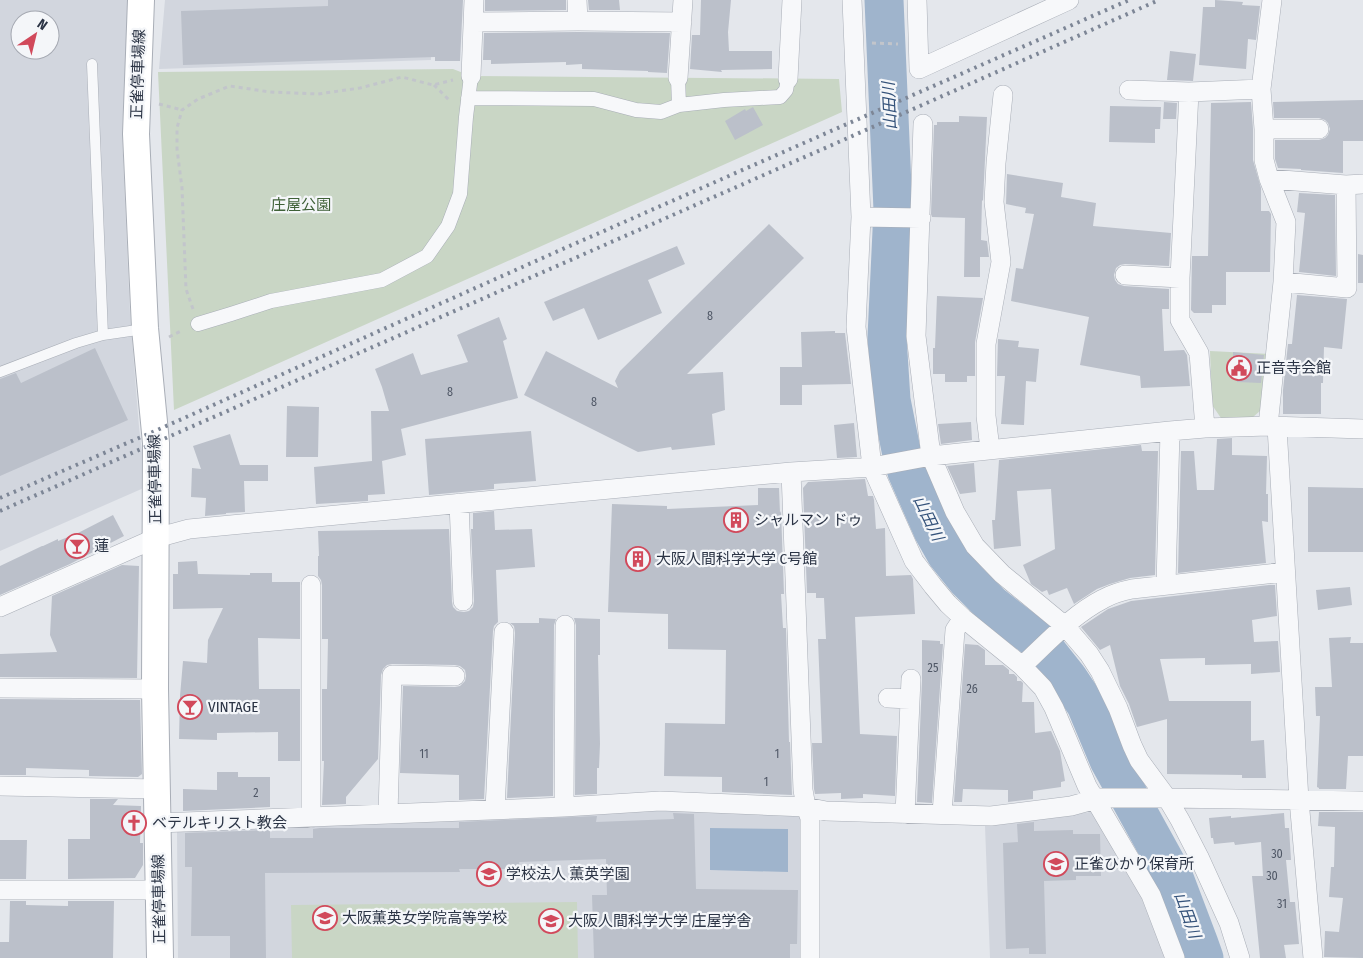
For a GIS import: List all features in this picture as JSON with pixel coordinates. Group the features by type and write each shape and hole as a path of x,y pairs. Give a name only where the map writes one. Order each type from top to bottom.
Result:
{"main road":[{"name":"正雀停車場線","path":"141,0 136,134 145,328 156,443 155,690 160,958"}],"street":[{"path":"198,324 271,301 382,280 427,256 448,226 460,194 470,86 474,0"},
{"path":"577,0 578,21"},
{"path":"680,105 678,78 683,0"},
{"path":"470,86 594,99 636,110 661,112 680,105 780,97 786,90 788,79 792,0"},
{"path":"852,0 867,217 856,327 872,467 914,561 933,586 963,618 1024,664 1043,688 1054,708 1087,786 1097,798 1151,895 1175,958"},
{"path":"917,0 920,70 1060,2"},
{"path":"1272,0 1261,88 1264,160 1269,179 1286,222 1272,427 1285,572 1299,800 1313,958"},
{"path":"473,22 682,22"},
{"path":"1129,90 1189,92 1261,88"},
{"path":"1189,92 1180,278 1180,320 1199,353 1205,428"},
{"path":"990,449 986,416 986,344 1001,262 994,202 1003,95"},
{"path":"923,124 917,218 916,336 931,456 955,512 975,546 1002,574 1063,627 1089,654 1100,671 1118,708 1139,760 1163,798 1180,820 1215,889 1229,923 1240,958"},
{"path":"1264,129 1319,129"},
{"path":"1269,179 1355,184 1347,288 1283,282"},
{"path":"867,217 917,218"},
{"path":"1125,275 1180,278"},
{"path":"0,607 156,538 189,529 791,472 872,467 931,456 990,449 1205,428 1363,429"},
{"path":"1166,585 1170,431"},
{"path":"791,472 803,790 810,818 810,958"},
{"path":"459,503 463,601"},
{"path":"1024,664 1063,627 1085,610 1116,593 1132,589 1285,572"},
{"path":"311,585 311,818"},
{"path":"942,814 955,630 963,618"},
{"path":"564,807 565,625"},
{"path":"495,809 504,632"},
{"path":"388,814 392,675 455,676"},
{"path":"906,814 911,679"},
{"path":"0,688 155,690"},
{"path":"888,698 910,699"},
{"path":"0,786 158,789"},
{"path":"158,823 564,807 660,801 806,807 826,812 992,816 1071,806 1097,798 1363,802"},
{"path":"0,890 159,890"}],"lane":[{"path":"92,64 103,335"},
{"path":"0,372 76,343 103,335 145,328"}],"path":[{"path":"854,43 918,44"},
{"path":"198,324 186,288 182,188 177,150 177,128 182,110 198,99 230,86 270,92 318,94 360,88 402,77 434,85 454,79 470,86"},
{"path":"154,103 182,110"}],"shaded area":[{"path":"0,0 129,0 122,134 130,314 146,487 0,551"},
{"path":"165,0 431,0 431,60 159,69"},
{"name":"学校法人 薫英学園","path":"663,809 800,816 801,958 178,958 177,831"},
{"name":"正雀ひかり保育所","path":"1097,811 1145,901 1167,958 990,958 985,826"}],"green space":[{"name":"庄屋公園","path":"453,69 471,76 839,79 842,112 174,410 158,72"},
{"path":"1210,351 1270,354 1261,410 1252,418 1221,418 1212,405"},
{"path":"577,902 578,958 292,958 291,905"}],"water":[{"path":"710,828 788,829 788,872 710,870"}],"building":[{"path":"328,0 463,0 460,61 435,61 435,57 183,65 181,11 328,6"},
{"path":"485,0 566,0 566,10 485,11"},
{"path":"588,0 619,0 620,10 589,10"},
{"path":"701,0 731,0 728,32 729,51 772,51 772,69 721,70 722,72 690,69 692,35 700,35"},
{"path":"1215,0 1243,2 1242,5 1260,6 1256,40 1248,39 1246,69 1199,65 1203,7 1215,7"},
{"path":"484,33 670,33 667,73 582,69 582,64 566,65 566,62 491,64 491,60 483,60"},
{"path":"1170,51 1196,54 1193,81 1167,80"},
{"path":"1363,100 1363,141 1343,141 1343,173 1278,168 1275,159 1275,140 1319,140 1328,135 1330,129 1325,120 1319,118 1274,118 1273,102"},
{"path":"1164,102 1177,103 1176,119 1163,119"},
{"path":"1251,102 1253,160 1261,188 1261,211 1269,211 1271,214 1270,272 1226,272 1226,305 1212,305 1212,313 1194,313 1191,310 1192,256 1208,256 1211,103"},
{"path":"1110,106 1161,107 1160,129 1155,129 1155,143 1109,142"},
{"path":"753,107 763,125 735,140 725,121 745,109 746,111"},
{"path":"959,116 987,117 981,240 987,241 989,257 980,257 980,277 964,277 965,218 932,217 931,214 934,125 937,125 937,122 959,122"},
{"path":"1007,174 1063,183 1061,197 1096,203 1093,226 1171,233 1169,266 1125,264 1116,268 1114,275 1118,284 1124,286 1169,289 1169,309 1162,309 1164,351 1184,350 1187,355 1190,386 1141,388 1140,376 1080,365 1089,317 1011,301 1016,268 1023,269 1034,214 1025,213 1026,208 1006,204"},
{"path":"1299,193 1335,195 1336,276 1299,272 1305,213 1297,212"},
{"path":"769,224 804,258 687,374 723,372 725,410 712,414 715,445 672,450 671,447 638,452 524,395 546,351 618,388 615,381 620,371"},
{"path":"677,246 685,264 648,280 662,313 598,340 584,308 553,321 544,302"},
{"path":"1358,254 1363,255 1363,283 1358,283"},
{"path":"1297,295 1347,299 1342,349 1324,347 1321,414 1283,414 1283,390 1288,344 1292,344"},
{"path":"937,296 983,298 975,342 975,376 967,376 967,382 945,382 945,374 933,374"},
{"path":"499,317 507,339 503,341 518,398 401,429 406,455 382,461 385,494 368,495 368,501 316,504 314,467 372,461 371,411 389,411 375,369 413,353 421,375 468,362 457,335"},
{"path":"835,331 835,333 845,333 851,384 802,385 802,405 780,405 780,367 802,367 801,332"},
{"path":"998,339 1019,341 1018,347 1039,349 1036,382 1026,381 1024,425 1001,424 1005,376 997,376"},
{"path":"95,348 128,420 0,476 0,379 16,373 21,383"},
{"name":"正音寺会館","path":"1233,352 1264,355 1261,383 1237,382 1237,374 1233,374"},
{"path":"287,406 319,407 318,457 286,457"},
{"path":"971,422 972,440 941,444 938,424"},
{"path":"854,423 857,457 837,458 834,425"},
{"path":"531,431 536,481 494,484 494,489 429,495 425,439"},
{"path":"230,434 240,465 268,465 268,481 244,481 245,512 205,516 206,498 191,497 192,468 201,469 193,446"},
{"path":"1232,438 1232,455 1267,456 1266,494 1268,494 1268,522 1262,521 1266,563 1178,573 1181,451 1194,451 1197,490 1214,490 1217,439"},
{"path":"1141,445 1142,451 1158,451 1155,575 1130,578 1110,584 1097,589 1074,604 1067,588 1049,595 1047,590 1042,592 1031,584 1023,565 1055,549 1051,489 1017,491 1021,546 994,549 992,520 995,520 999,460"},
{"path":"974,463 976,492 960,494 947,466"},
{"path":"865,479 868,496 873,496 874,500 876,529 885,528 886,576 911,575 913,579 915,614 855,617 860,734 897,736 895,796 863,794 863,798 841,799 841,793 815,794 814,789 812,743 822,743 818,639 826,639 824,598 816,598 816,593 807,593 803,488 808,482"},
{"path":"1308,487 1363,488 1363,552 1308,552"},
{"path":"758,488 779,488 784,594 781,594 783,628 786,628 792,795 722,792 722,777 664,776 665,723 725,724 726,650 668,649 668,614 608,612 612,504 667,506 667,509 758,505"},
{"path":"494,511 495,530 532,529 535,567 496,570 498,622 494,626 493,631 484,799 459,800 459,775 400,773 403,686 460,686 465,681 465,670 455,665 392,664 387,665 383,669 381,675 378,759 346,797 346,804 322,805 324,761 322,761 322,689 327,689 328,639 322,639 322,585 318,576 318,531 449,529 452,602 453,607 457,611 464,612 469,611 473,607 474,601 471,529 473,529 473,513"},
{"path":"113,515 124,536 70,564 0,595 0,566 58,539 58,541 78,533"},
{"path":"197,561 198,574 250,575 250,573 272,573 272,582 300,582 300,639 258,638 259,689 300,689 300,761 278,761 278,732 217,733 217,740 179,739 183,661 207,663 208,640 223,608 173,609 173,574 178,574 178,562"},
{"path":"122,565 139,566 137,678 0,677 0,654 57,652 50,635 52,596"},
{"path":"1275,585 1277,616 1252,620 1254,642 1278,641 1280,672 1251,674 1251,664 1205,665 1205,658 1160,659 1169,701 1251,701 1251,741 1264,740 1266,778 1242,778 1242,775 1167,774 1167,719 1137,727 1120,686 1110,645 1100,650 1081,627 1108,609 1131,601"},
{"path":"1350,587 1352,605 1318,610 1316,590"},
{"path":"539,618 556,619 554,625 553,796 507,798 515,633 514,626 510,623 539,623"},
{"path":"574,618 600,619 600,655 598,655 600,744 599,768 597,768 597,794 575,795 576,625"},
{"path":"1351,637 1350,643 1363,643 1363,756 1348,756 1346,789 1319,789 1317,787 1320,716 1316,716 1315,687 1332,687 1329,638"},
{"path":"922,640 940,641 940,644 943,644 932,803 917,802"},
{"path":"965,644 978,645 985,650 985,665 1003,665 1009,670 1009,674 1014,674 1017,677 1017,681 1023,683 1022,702 1034,702 1035,733 1051,731 1060,751 1065,781 1061,782 1061,787 1033,791 1033,799 1008,802 1008,790 963,789 962,802 954,802"},
{"path":"0,699 140,700 142,774 138,777 89,776 89,770 26,768 26,775 0,775"},
{"path":"217,772 238,772 238,777 270,777 270,807 183,811 183,789 217,790"},
{"path":"90,799 118,799 113,805 141,806 140,843 143,843 143,865 135,878 68,879 68,839 90,839"},
{"path":"1319,812 1363,812 1363,958 1324,957 1325,931 1339,932 1343,898 1329,897 1331,867 1334,867 1335,827 1318,826"},
{"path":"673,813 694,814 696,889 798,890 797,944 790,944 790,958 594,958 592,895 607,895 606,859 519,862 520,869 459,869 460,872 265,873 266,958 230,958 230,936 191,936 192,867 185,867 185,833 270,830 270,838 313,838 313,829 320,828 459,828 459,822 597,816 596,822 674,819"},
{"path":"1284,813 1285,828 1289,828 1291,860 1286,860 1290,902 1295,902 1299,944 1284,945 1286,958 1260,958 1252,876 1263,876 1261,842 1235,845 1234,842 1214,844 1213,838 1211,838 1209,818"},
{"path":"1034,822 1034,831 1073,830 1073,834 1100,834 1101,876 1076,876 1076,880 1044,881 1046,954 1029,954 1029,948 1006,949 1003,843 1018,842 1017,824"},
{"path":"0,840 27,840 26,879 0,879"},
{"path":"10,901 26,901 26,905 68,906 68,901 114,901 113,958 0,958 0,942 9,942"}],"waterway":[{"name":"山田川","path":"884,0 893,210 887,337 891,400 907,472 933,531 946,554 967,580 992,605 1037,640 1068,678 1086,705 1109,760 1174,878 1204,958"}],"railway":[{"path":"0,498 1129,0"},
{"path":"0,511 1159,0"}],"place":[{"name":"正音寺会館","path":"1239,368"},
{"name":"シャルマン ドゥ","path":"736,520"},
{"name":"蓮","path":"77,546"},
{"name":"大阪人間科学大学 C号館","path":"638,559"},
{"name":"VINTAGE","path":"190,707"},
{"name":"ベテルキリスト教会","path":"134,823"},
{"name":"正雀ひかり保育所","path":"1056,864"},
{"name":"学校法人 薫英学園","path":"489,874"},
{"name":"大阪薫英女学院高等学校","path":"325,918"},
{"name":"大阪人間科学大学 庄屋学舎","path":"551,921"}]}
